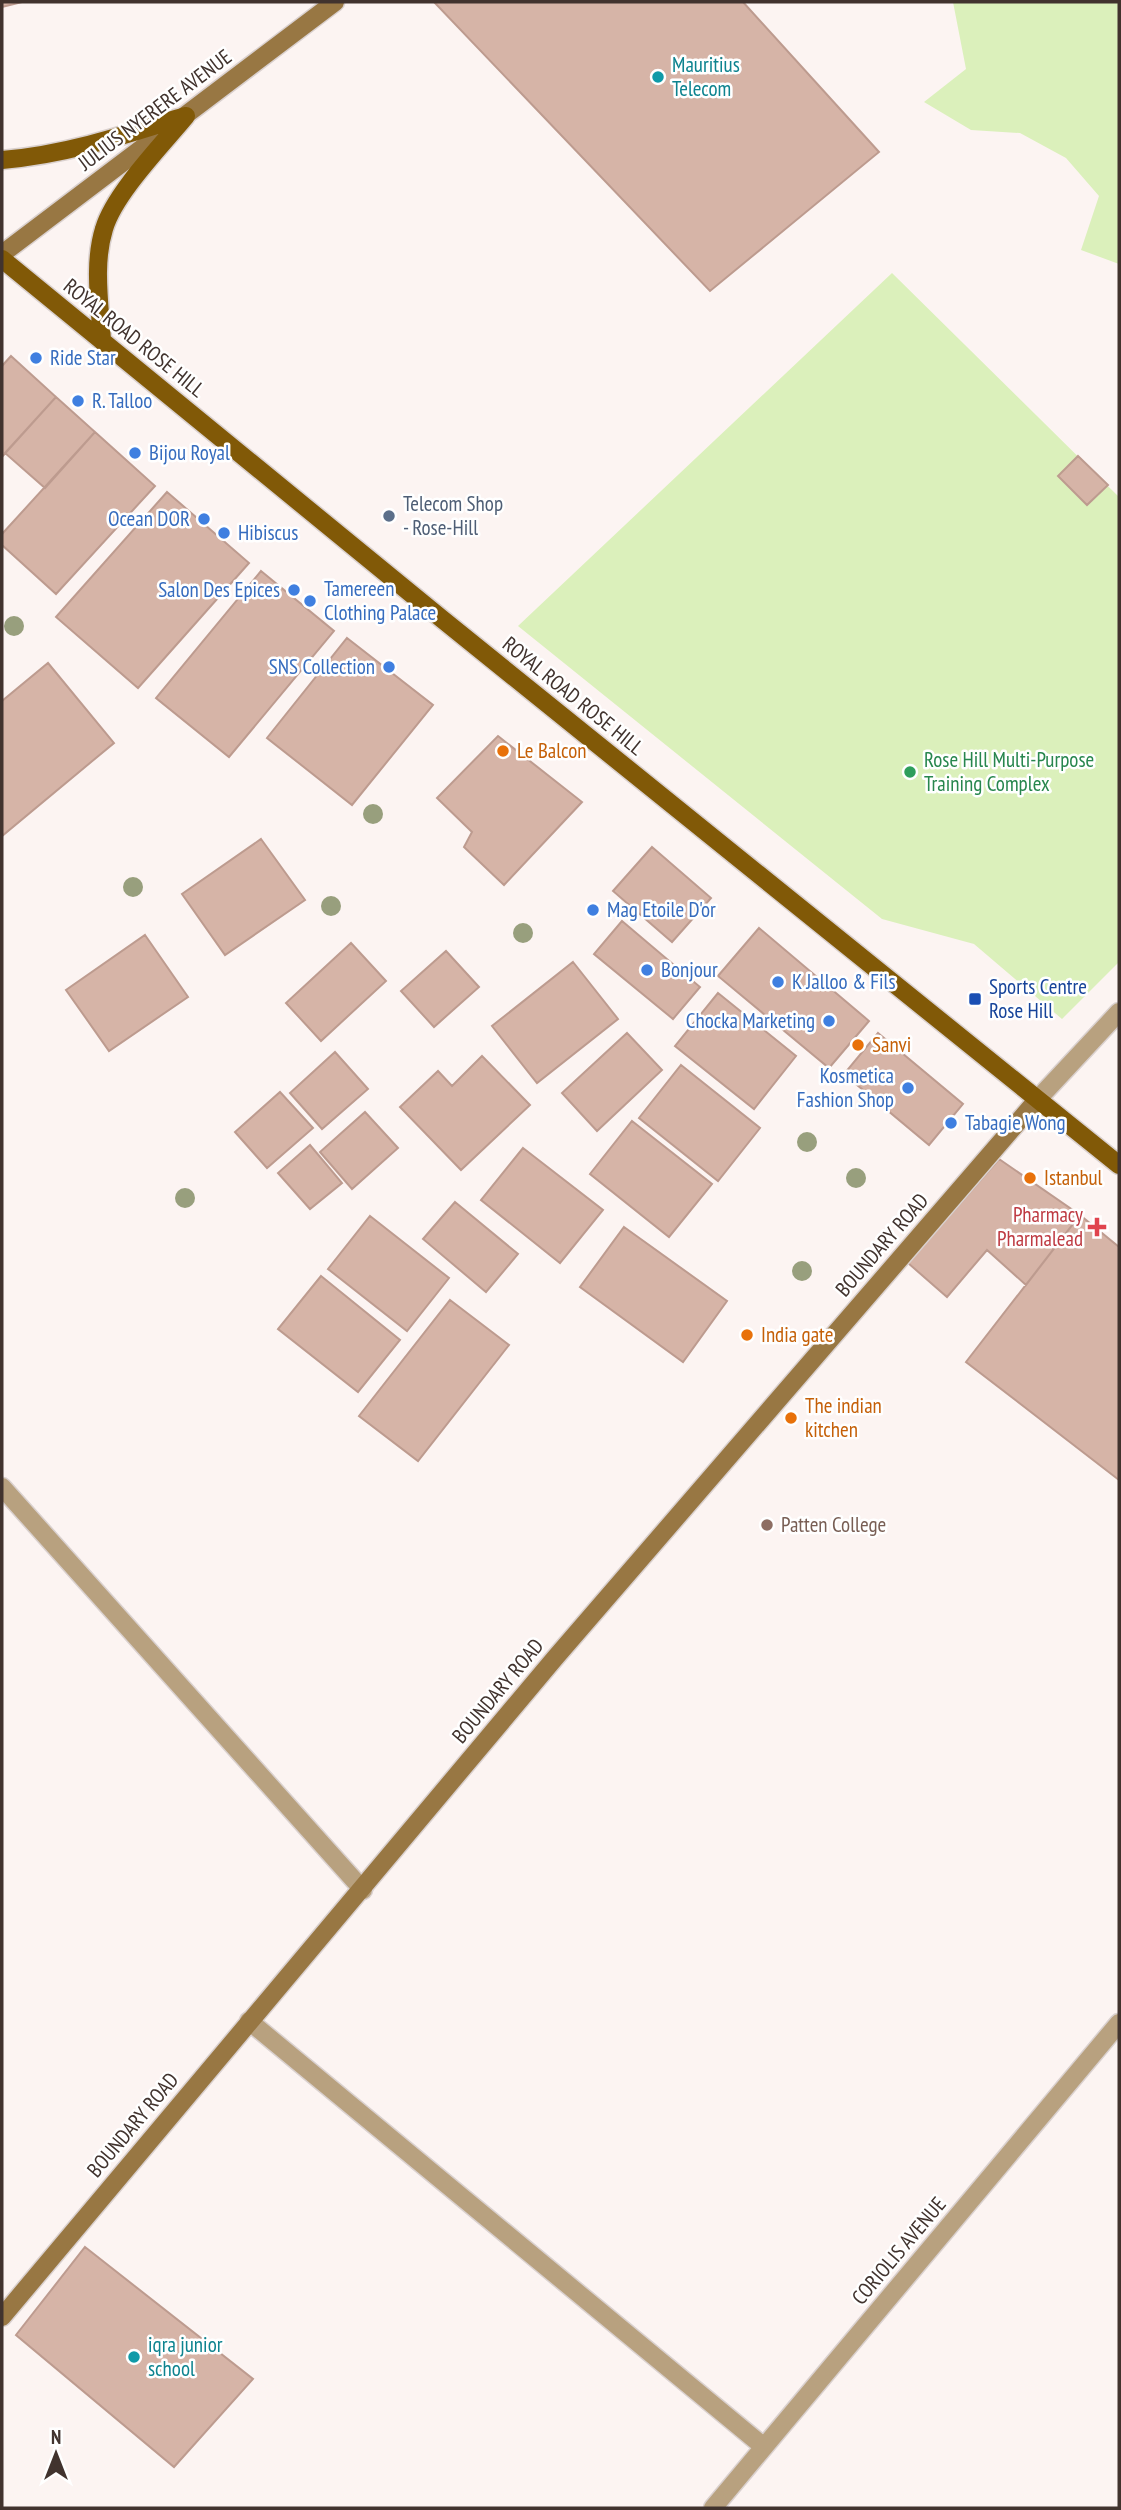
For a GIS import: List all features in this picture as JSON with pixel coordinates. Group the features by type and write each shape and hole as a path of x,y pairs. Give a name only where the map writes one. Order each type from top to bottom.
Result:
{"main road":[{"name":"JULIUS NYERERE AVENUE","path":"2,256 335,2"},
{"path":"2,160 37,158 186,116"},
{"path":"102,341 98,263 104,227 129,187 186,116"},
{"name":"ROYAL ROAD ROSE HILL","path":"2,256 102,341 1119,1166"},
{"name":"BOUNDARY ROAD","path":"2,2317 555,1658 1037,1100"}],"street":[{"path":"1037,1100 1119,1012"},
{"path":"2,1487 363,1890"},
{"path":"249,2021 764,2447"},
{"name":"CORIOLIS AVENUE","path":"713,2508 1119,2023"}],"green space":[{"path":"953,2 1119,2 1119,264 1081,250 1099,196 1066,158 1020,133 971,130 924,102 966,69"},
{"name":"Rose Hill Multi-Purpose Training Complex","path":"892,273 1119,497 1119,962 1062,1019 974,944 882,919 518,626"}],"building":[{"path":"2,2 22,2 2,7"},
{"name":"Mauritius Telecom","path":"434,2 743,2 879,152 710,291"},
{"path":"11,356 56,397 2,457 2,366"},
{"path":"56,397 95,432 45,488 5,453"},
{"path":"95,432 155,486 56,594 2,545 2,534"},
{"path":"1078,456 1108,485 1087,505 1058,476"},
{"path":"167,492 249,563 138,688 56,617"},
{"path":"261,571 334,631 229,757 156,698"},
{"path":"347,638 433,705 352,805 267,738"},
{"path":"48,663 114,743 2,836 2,701"},
{"path":"498,736 582,802 504,885 464,847 472,832 437,798"},
{"path":"261,839 305,900 225,955 182,894"},
{"path":"652,847 711,898 672,942 613,891"},
{"name":"Bonjour","path":"622,921 700,987 673,1019 594,954"},
{"path":"759,928 869,1021 829,1068 718,976"},
{"path":"145,935 188,997 109,1051 66,990"},
{"path":"351,943 386,981 321,1041 286,1003"},
{"path":"446,951 479,987 434,1027 401,991"},
{"path":"573,962 618,1019 537,1083 492,1026"},
{"path":"718,993 796,1056 754,1109 675,1046"},
{"path":"627,1033 662,1070 597,1131 562,1093"},
{"path":"878,1033 963,1104 929,1145 844,1074"},
{"path":"335,1052 368,1089 322,1129 290,1093"},
{"path":"482,1056 530,1105 461,1170 400,1107 438,1071 452,1086"},
{"path":"681,1065 760,1128 718,1181 639,1118"},
{"path":"280,1092 313,1128 267,1168 235,1132"},
{"path":"365,1112 398,1148 352,1189 320,1152"},
{"path":"632,1121 712,1184 669,1237 590,1174"},
{"path":"310,1145 342,1183 310,1209 278,1173"},
{"path":"523,1148 603,1210 560,1263 481,1200"},
{"path":"999,1159 1080,1215 1026,1285 987,1250 947,1297 908,1263"},
{"path":"455,1202 518,1254 486,1292 423,1239"},
{"path":"1080,1215 1119,1247 1119,1480 966,1362"},
{"path":"370,1216 449,1278 407,1331 328,1269"},
{"path":"624,1227 727,1301 683,1362 580,1287"},
{"path":"321,1276 400,1340 358,1392 278,1329"},
{"path":"450,1300 509,1345 418,1461 359,1416"},
{"name":"iqra junior school","path":"85,2247 253,2379 174,2467 16,2335"}],"place":[{"name":"Mauritius Telecom","path":"658,77"},
{"name":"Ride Star","path":"36,358"},
{"name":"R. Talloo","path":"78,401"},
{"name":"Bijou Royal","path":"135,453"},
{"name":"Telecom Shop - Rose-Hill","path":"389,516"},
{"name":"Ocean DOR","path":"204,519"},
{"name":"Hibiscus","path":"224,533"},
{"name":"Salon Des Epices","path":"294,590"},
{"name":"Tamereen Clothing Palace","path":"310,601"},
{"name":"SNS Collection","path":"389,667"},
{"name":"Le Balcon","path":"503,751"},
{"name":"Rose Hill Multi-Purpose Training Complex","path":"910,772"},
{"name":"Mag Etoile D'or","path":"593,910"},
{"name":"Bonjour","path":"647,970"},
{"name":"K Jalloo & Fils","path":"778,982"},
{"name":"Sports Centre Rose Hill","path":"975,999"},
{"name":"Chocka Marketing","path":"829,1021"},
{"name":"Sanvi","path":"858,1045"},
{"name":"Kosmetica Fashion Shop","path":"908,1088"},
{"name":"Tabagie Wong","path":"951,1123"},
{"name":"Istanbul","path":"1030,1178"},
{"name":"Pharmacy Pharmalead","path":"1097,1227"},
{"name":"India gate","path":"747,1335"},
{"name":"The indian kitchen","path":"791,1418"},
{"name":"Patten College","path":"767,1525"},
{"name":"iqra junior school","path":"134,2357"}]}
